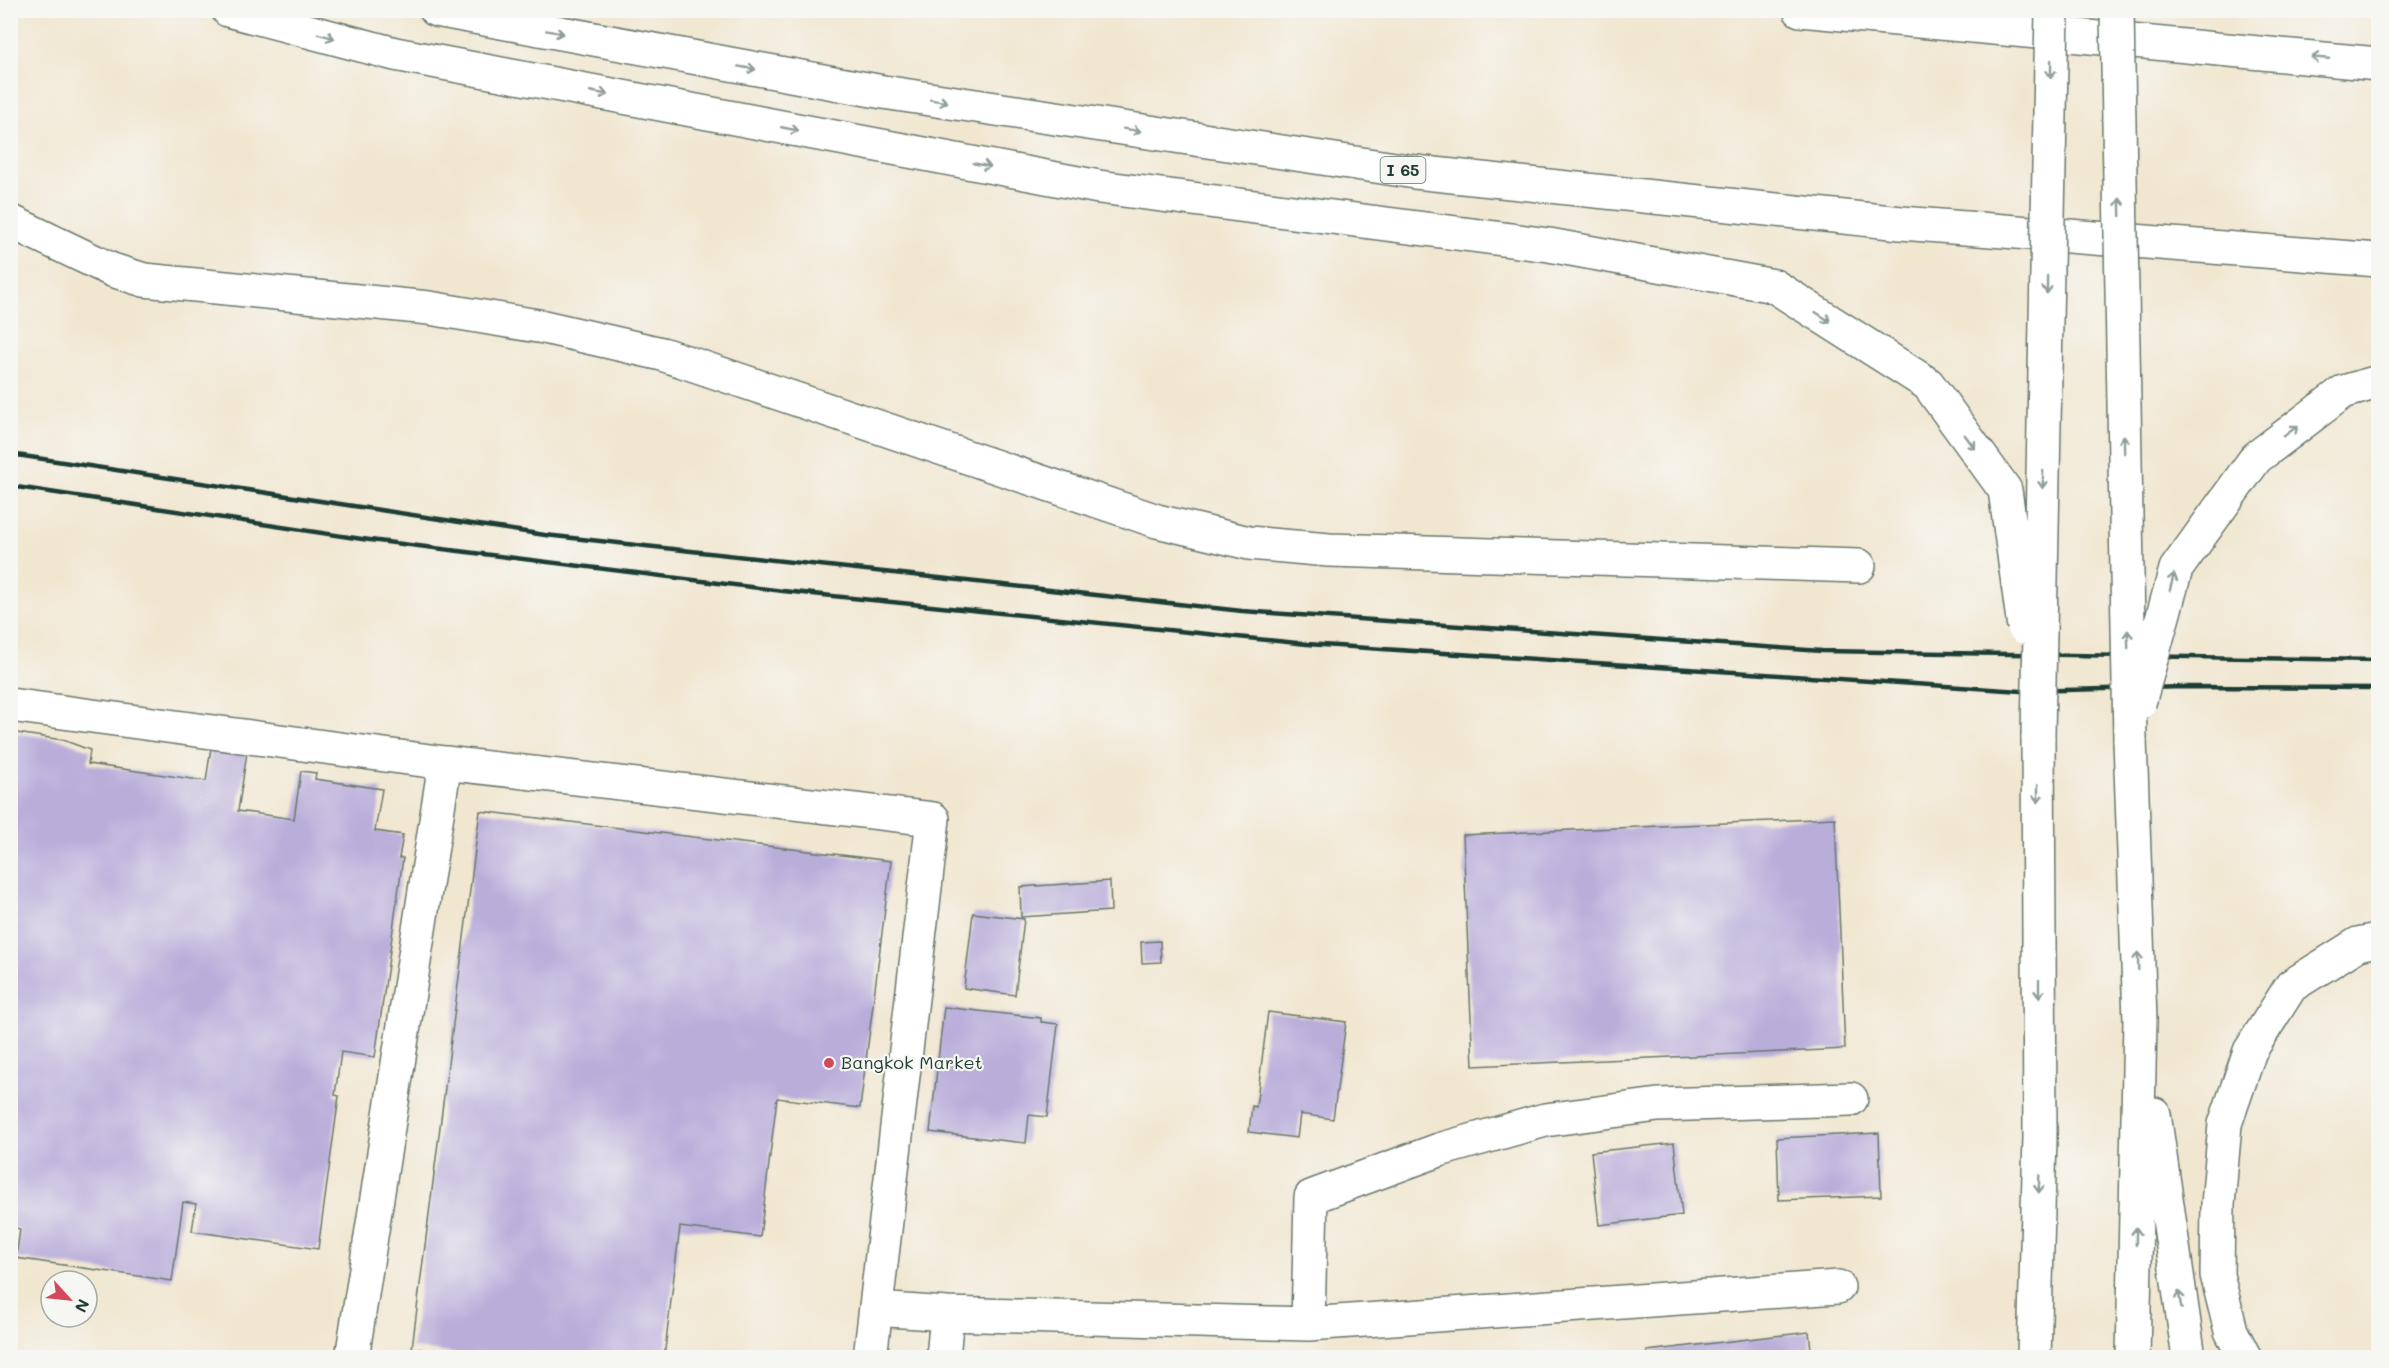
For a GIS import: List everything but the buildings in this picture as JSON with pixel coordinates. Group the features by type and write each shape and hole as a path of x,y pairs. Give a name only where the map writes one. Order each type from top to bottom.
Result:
{"main road":[{"path":"228,10 395,54 1099,188 1549,245 1774,286 1928,384 2005,490 2038,736"},
{"name":"I 65","path":"436,10 883,92 1415,172 1901,223 2379,260"},
{"path":"1800,10 2379,64"},
{"path":"2034,1358 2040,1137 2038,736 2052,10"},
{"path":"2116,10 2130,740 2140,1020 2133,1358"},
{"path":"10,221 112,270 144,280 429,308 544,327 662,354 928,442 1093,501 1156,521 1249,543 1329,550 1859,566"},
{"path":"2130,740 2176,569 2256,458 2343,392 2379,382"},
{"path":"10,705 445,764 933,819 870,1358"},
{"path":"352,1358 445,764"},
{"path":"2245,1358 2231,1331 2217,1275 2218,1205 2225,1124 2250,1051 2291,986 2358,944 2379,940"},
{"path":"2140,1020 2189,1358"},
{"path":"1308,1324 1311,1197 1439,1150 1545,1120 1658,1105 1851,1099"},
{"path":"876,1309 947,1314 1308,1324 1838,1287"},
{"path":"943,1358 947,1314"}],"railway":[{"path":"10,454 545,535 1242,611 1822,651 2378,660"},
{"path":"10,486 362,539 783,591 1307,644 2021,691 2185,687 2378,688"}],"place":[{"name":"Bangkok Market","path":"829,1063"}]}
